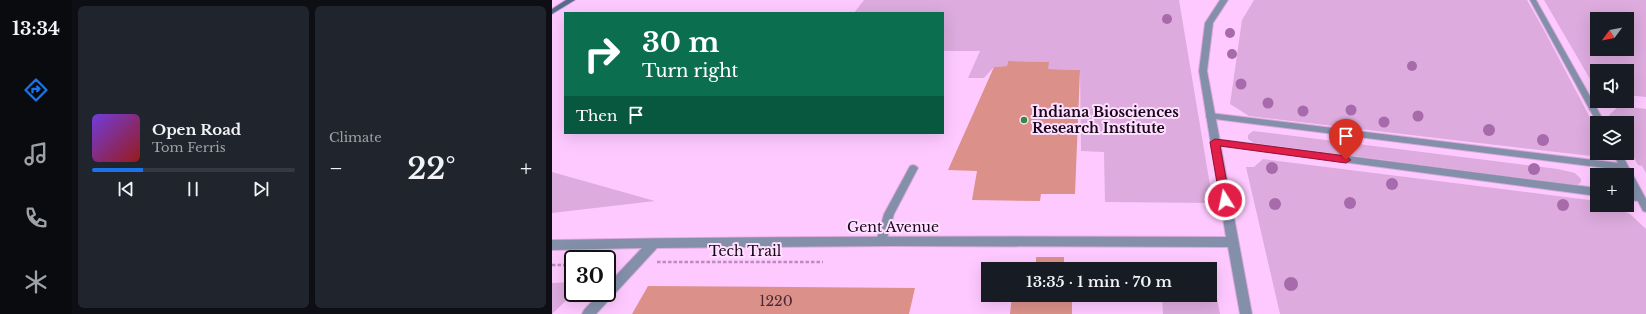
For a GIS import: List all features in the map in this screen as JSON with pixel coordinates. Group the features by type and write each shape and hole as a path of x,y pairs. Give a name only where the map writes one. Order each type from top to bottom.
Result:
{"main road":[{"path":"554,10 571,0"}],"street":[{"path":"1224,0 1209,23 1203,71 1246,314"},
{"name":"Gent Avenue","path":"552,245 881,242 1233,242"},
{"path":"588,314 654,243"}],"lane":[{"path":"1534,0 1597,116"},
{"path":"1210,116 1624,167"},
{"path":"1215,142 1590,191"},
{"path":"1620,160 1646,208"},
{"path":"881,242 889,214 913,168"},
{"path":"1634,197 1640,198"}],"path":[{"name":"Tech Trail","path":"667,262 823,262"},
{"path":"552,265 564,264"}],"shaded area":[{"path":"864,0 1179,0 1213,203 1105,202 1104,152 1081,151 1080,70 1048,69 1048,62 1008,61 1007,66 994,67 984,78 968,78 980,51 944,51 944,12 855,12"},
{"path":"1254,0 1527,0 1590,118 1590,156 1249,116 1230,104 1242,20"},
{"path":"1544,0 1646,0 1646,97 1634,96 1634,64 1590,64 1590,79"},
{"path":"1617,108 1646,109 1646,173 1642,166 1638,165 1634,158 1634,116 1609,115"},
{"path":"1253,131 1558,169 1575,173 1581,179 1581,182 1577,185 1254,143 1248,139 1248,135"},
{"path":"1263,159 1590,200 1590,212 1626,212 1646,229 1646,314 1280,314 1246,167 1254,167"},
{"path":"552,172 655,201 552,213"},
{"path":"564,282 565,302 552,314 552,283"},
{"path":"1217,298 1220,314 1163,314 1162,302 1217,302"}],"building":[{"name":"Indiana Biosciences Research Institute","path":"1008,61 1049,62 1048,69 1080,70 1075,194 1041,194 1040,201 972,200 977,171 948,170 994,67 1007,66"},
{"path":"1036,257 1064,257 1064,262 1036,262"},
{"path":"648,286 915,288 909,314 632,314"},
{"path":"1011,302 1072,302 1072,314 1010,314"}],"place":[{"name":"Indiana Biosciences Research Institute","path":"1024,120"}],"route":[{"path":"1225,200 1215,142 1346,160"}]}
